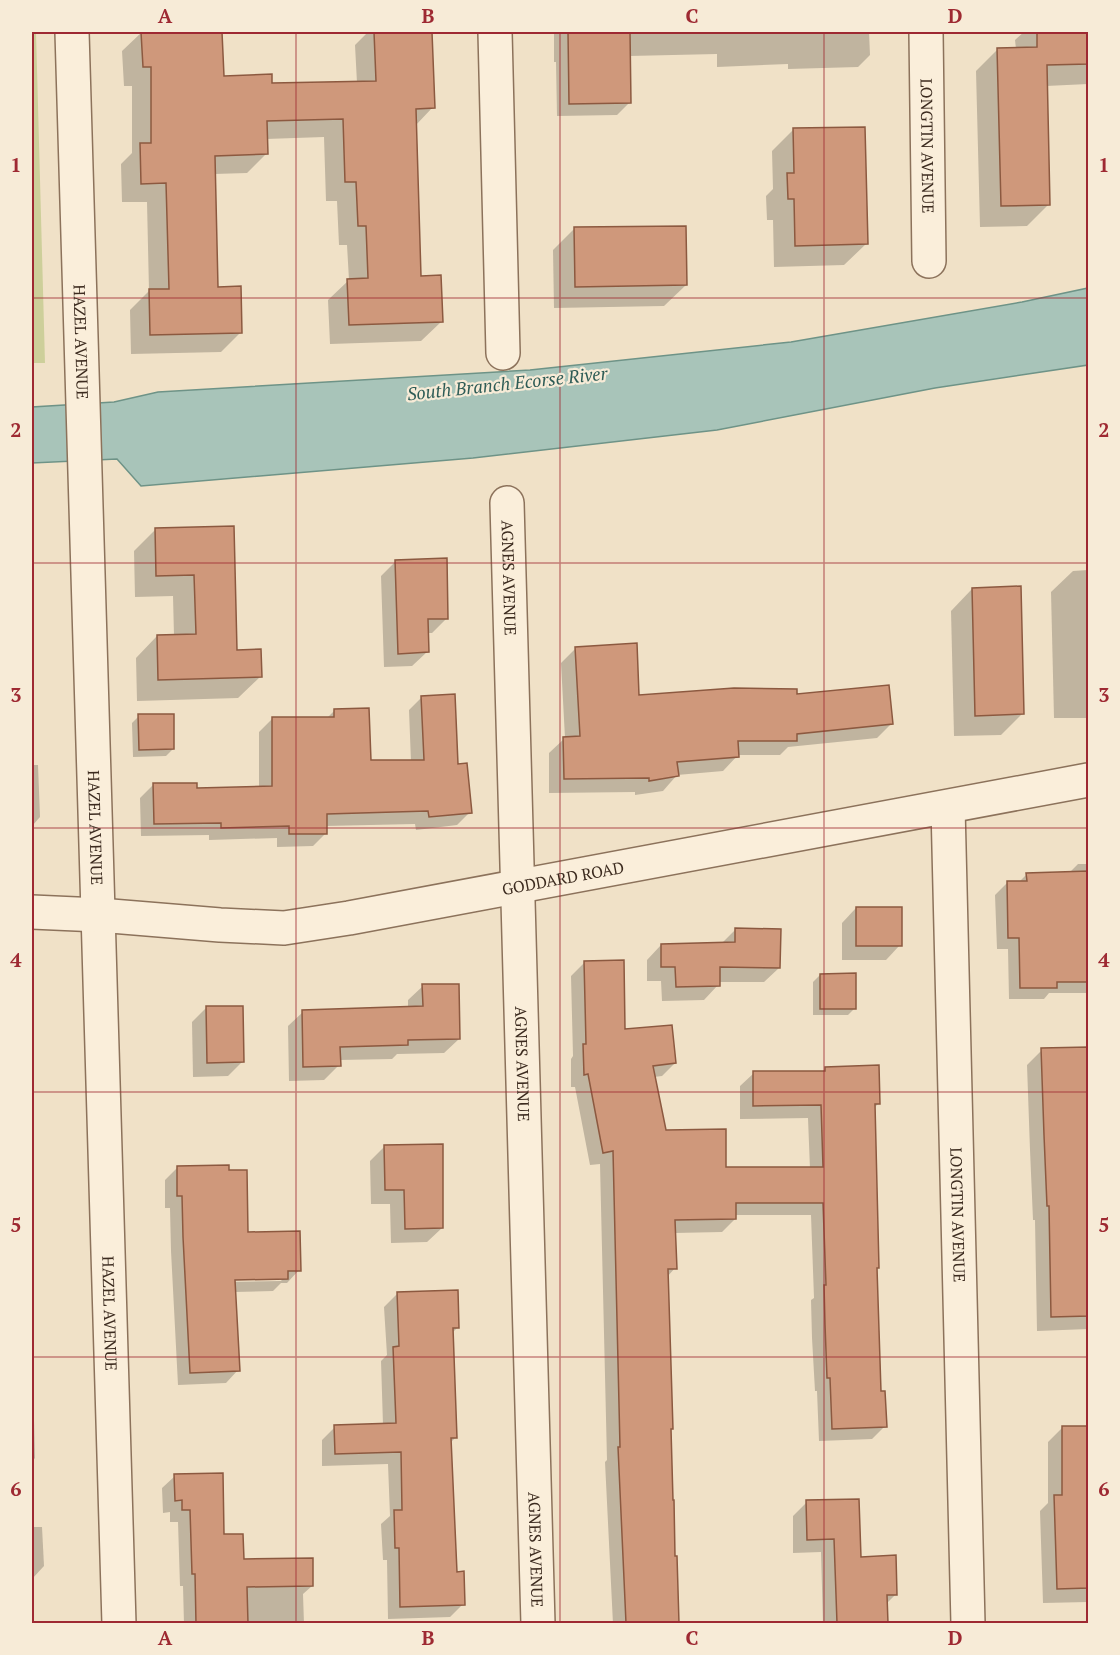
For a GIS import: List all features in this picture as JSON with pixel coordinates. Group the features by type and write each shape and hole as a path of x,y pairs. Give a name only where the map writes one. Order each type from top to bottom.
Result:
{"street":[{"name":"HAZEL AVENUE","path":"72,32 119,1623"},
{"path":"495,32 503,353"},
{"name":"LONGTIN AVENUE","path":"926,32 929,261"},
{"name":"AGNES AVENUE","path":"507,503 538,1623"},
{"name":"GODDARD ROAD","path":"32,912 284,928 519,887 1089,780"},
{"name":"LONGTIN AVENUE","path":"948,807 968,1623"}],"green space":[{"path":"32,32 36,32 45,363 32,363"}],"water":[{"name":"South Branch Ecorse River","path":"1088,288 1088,365 935,388 717,430 473,458 141,486 117,459 32,463 32,407 114,402 158,392 530,370 791,342 1022,302"}],"building":[{"path":"141,32 222,32 224,76 272,74 272,83 376,81 374,32 432,32 435,108 416,109 421,276 441,275 443,322 349,325 347,279 368,278 366,226 358,226 356,182 345,182 343,119 267,121 268,154 215,156 218,287 241,286 242,333 150,335 149,289 169,289 166,183 141,184 140,143 151,143 151,67 143,67"},
{"path":"568,32 630,32 631,103 569,104"},
{"path":"1037,32 1089,32 1089,64 1047,65 1050,205 1001,206 997,48 1037,47"},
{"path":"865,127 868,244 795,246 794,199 788,199 787,173 794,173 793,128"},
{"path":"686,226 687,285 575,287 574,227"},
{"path":"234,526 237,650 261,649 262,677 158,680 157,635 196,634 194,575 156,576 155,528"},
{"path":"447,558 448,619 428,619 429,652 398,654 395,560"},
{"path":"1021,586 1024,714 975,716 972,588"},
{"path":"637,643 639,695 734,688 797,689 797,694 889,685 893,724 797,734 797,741 738,741 739,757 677,762 679,776 649,781 649,778 564,779 563,737 580,736 575,647"},
{"path":"455,694 458,764 467,763 472,813 429,817 428,811 327,814 327,834 289,834 289,826 221,828 221,823 154,824 153,783 197,783 197,788 272,786 272,717 334,717 334,709 369,708 371,760 424,760 421,696"},
{"path":"138,714 174,714 174,749 139,750"},
{"path":"1089,871 1089,982 1057,982 1057,988 1020,988 1019,938 1008,938 1007,881 1027,881 1026,873"},
{"path":"856,907 902,907 902,946 856,946"},
{"path":"735,928 781,929 780,968 720,967 720,986 676,987 675,967 661,967 661,944 735,942"},
{"path":"624,960 625,1029 672,1025 676,1063 653,1066 666,1130 726,1129 726,1167 823,1167 821,1105 753,1106 753,1071 825,1071 825,1067 879,1065 880,1104 875,1104 879,1268 877,1268 881,1391 885,1391 887,1427 832,1429 830,1378 827,1378 823,1203 736,1203 736,1219 675,1220 677,1269 668,1269 673,1500 679,1623 626,1623 618,1447 620,1447 613,1151 603,1153 588,1074 584,1075 583,1044 586,1044 584,961"},
{"path":"856,973 856,1009 820,1009 820,974"},
{"path":"422,984 459,984 460,1039 408,1040 408,1045 340,1047 341,1066 303,1067 302,1010 423,1006"},
{"path":"206,1006 243,1006 244,1062 207,1063"},
{"path":"1089,1047 1089,1316 1051,1317 1049,1206 1047,1206 1041,1048"},
{"path":"443,1144 443,1228 405,1229 404,1190 385,1190 384,1145"},
{"path":"229,1165 229,1170 247,1170 248,1232 300,1231 301,1271 288,1271 288,1279 235,1280 240,1371 190,1373 182,1196 177,1196 177,1166"},
{"path":"458,1290 459,1328 453,1328 457,1438 451,1438 457,1572 464,1571 465,1605 400,1607 399,1548 395,1548 394,1510 402,1510 401,1452 335,1454 334,1425 396,1423 393,1347 399,1346 397,1292"},
{"path":"1062,1426 1089,1426 1089,1588 1057,1589 1054,1495 1062,1495"},
{"path":"223,1473 224,1534 243,1534 244,1559 313,1558 313,1586 247,1587 248,1623 196,1623 190,1510 182,1510 182,1500 175,1501 174,1474"},
{"path":"859,1499 861,1557 896,1555 897,1595 887,1595 888,1623 837,1623 834,1539 807,1540 806,1500"}]}
